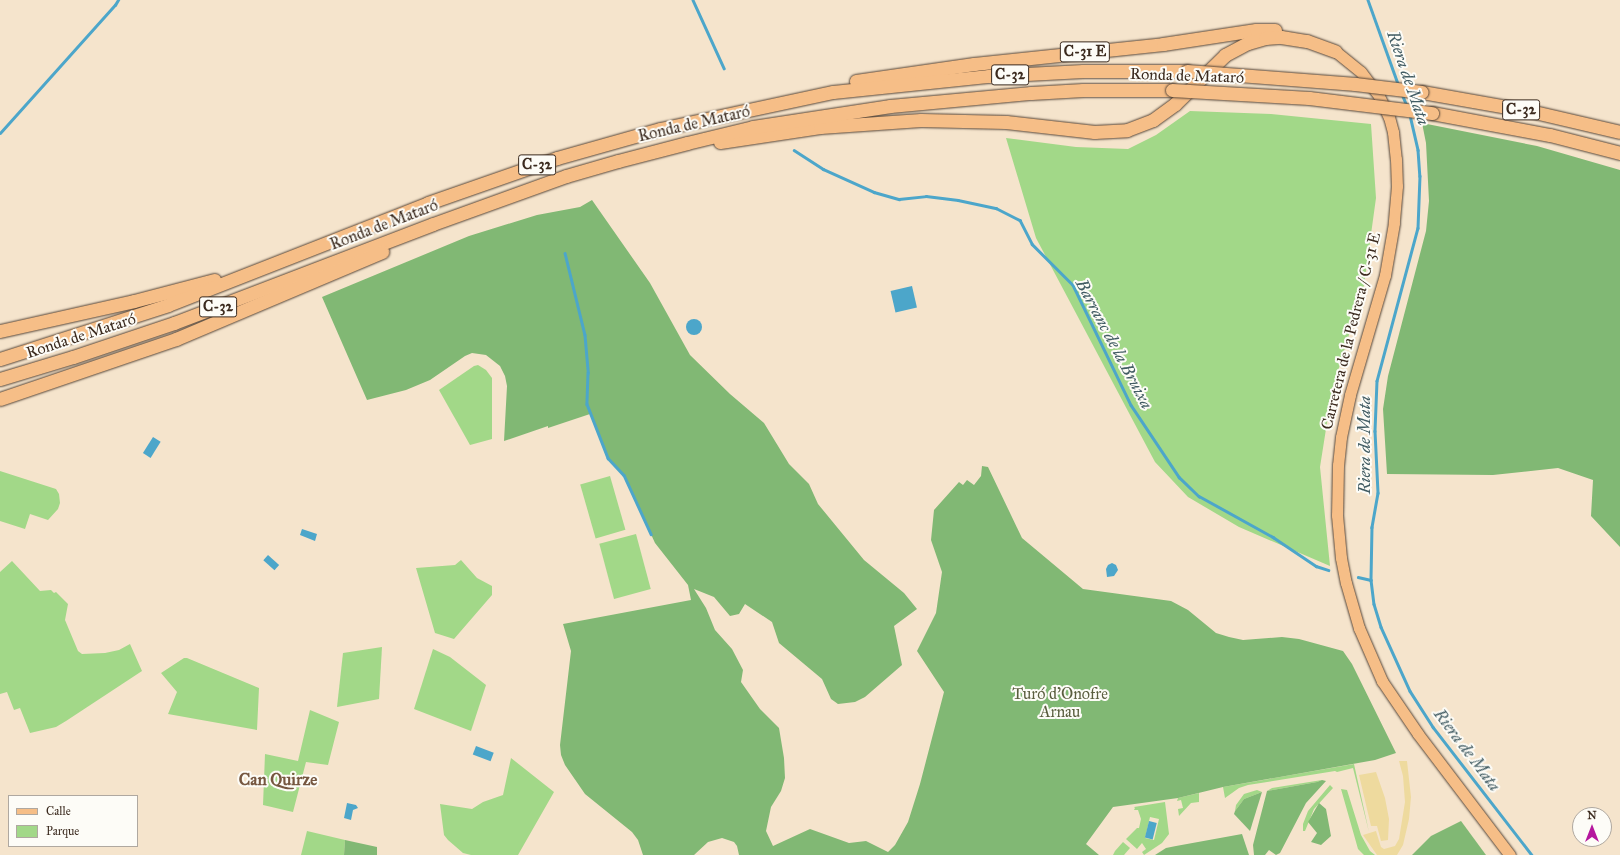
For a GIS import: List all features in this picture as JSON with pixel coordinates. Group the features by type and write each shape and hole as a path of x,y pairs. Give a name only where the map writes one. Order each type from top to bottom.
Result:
{"highway":[{"name":"C-31 E","path":"833,92 848,82 966,65 1163,44 1256,30 1294,32 1328,44 1335,51"},
{"name":"C-31 E","path":"687,143 717,143 820,127 921,120 1006,122 1094,132 1126,130 1153,120 1175,104 1225,55 1248,43 1265,38 1280,37 1308,41 1335,51"},
{"name":"Ronda de Mataró","path":"0,359 168,305 428,203 557,158 619,140 710,117 833,92 996,76 1083,71 1187,71 1348,83 1422,92 1530,111 1620,132"},
{"name":"Ronda de Mataró","path":"0,379 73,357 174,323 433,224 566,176 618,160 753,127 890,106 1031,93 1083,90 1172,90 1309,98 1432,113 1550,135 1620,153"},
{"path":"0,398 176,339 368,258 401,243 433,224"},
{"path":"0,331 120,304 199,283 250,272"}],"main road":[{"name":"Carretera de la Pedrera / C-31 E","path":"1335,51 1361,72 1379,96 1389,117 1393,132 1397,186 1394,224 1385,274 1350,395 1341,437 1338,465 1337,515 1341,558 1346,583 1359,628 1382,681 1418,734 1510,855"}],"green space":[{"path":"1190,111 1271,114 1371,124 1376,198 1364,285 1332,391 1320,467 1330,566 1239,527 1188,497 1155,462 1036,238 1006,138 1076,147 1128,149 1156,135"},
{"path":"1422,123 1537,146 1620,170 1620,547 1591,516 1593,480 1558,468 1493,475 1387,474 1383,409 1388,376 1426,231 1429,201 1426,143"},
{"name":"Turó d'Onofre Arnau","path":"592,200 650,283 690,355 730,394 764,423 789,464 809,484 818,504 864,560 904,593 917,609 894,626 902,665 865,697 855,702 838,704 831,699 822,679 779,643 772,622 745,604 739,614 730,616 714,597 694,589 706,608 715,630 732,649 743,670 741,682 760,709 779,728 784,758 785,778 781,791 771,807 766,831 773,846 810,829 849,843 866,841 888,852 895,845 908,822 920,784 944,692 917,651 936,613 942,572 931,540 934,510 959,482 963,485 967,480 974,485 981,476 982,466 988,467 1022,538 1083,589 1171,601 1188,610 1216,633 1229,637 1243,640 1282,637 1299,639 1343,651 1352,664 1396,753 1375,760 1223,787 1178,798 1113,807 1086,844 1099,855 739,855 737,846 734,842 722,838 708,842 694,855 643,855 638,840 632,832 585,794 565,765 561,755 560,745 571,651 563,624 691,600 688,585 655,543 624,475 608,458 590,414 504,441 507,386 505,376 500,366 486,355 472,353 465,356 430,380 406,390 367,400 322,297 469,236 537,215 580,207"},
{"path":"478,365 486,370 492,378 492,439 470,445 439,390 474,366"},
{"path":"0,471 56,489 59,494 60,503 58,509 48,520 30,514 25,529 0,521"},
{"path":"610,476 625,530 596,538 580,485"},
{"path":"636,534 651,589 614,599 599,544"},
{"path":"461,560 477,578 492,586 492,595 454,639 435,633 416,568 455,565"},
{"path":"12,561 40,591 51,590 54,593 56,592 68,604 65,620 78,651 82,654 105,653 119,650 130,644 142,671 56,727 30,733 20,708 14,710 7,692 0,694 0,572"},
{"path":"382,647 379,699 337,707 343,653"},
{"path":"433,649 450,657 486,685 471,731 414,709"},
{"path":"184,658 259,688 257,730 168,714 177,692 161,673"},
{"path":"310,710 339,722 328,765 306,762 293,812 263,805 265,754 298,761"},
{"path":"511,758 554,792 518,855 471,855 463,853 444,835 440,804 472,809 483,802 503,795"},
{"path":"1354,764 1369,832 1353,768 1337,772 1335,771 1248,785 1239,788 1225,798 1223,787"},
{"path":"1322,780 1317,782 1267,791 1272,788"},
{"path":"1322,780 1326,781 1306,803 1280,853 1276,855 1269,850 1265,855 1254,855 1253,845 1267,791"},
{"path":"1330,785 1333,788 1314,809 1305,831 1303,831 1303,824 1308,811"},
{"path":"1341,789 1347,790 1361,835 1370,851 1375,855 1364,855 1358,849"},
{"path":"1257,790 1262,792 1244,799 1235,811 1236,805 1244,794"},
{"path":"1262,792 1250,831 1234,814 1244,799"},
{"path":"1199,793 1199,802 1191,803 1179,816 1178,809 1183,808 1181,800 1177,801 1178,798"},
{"path":"1165,802 1169,834 1162,843 1144,855 1142,852 1146,849 1142,843 1137,849 1126,839 1137,828 1139,828 1141,819 1138,810 1134,810 1134,807","holes":["1150,817 1159,819 1154,840 1145,838"]},
{"path":"1319,803 1326,809 1331,836 1321,845 1311,842 1317,833 1308,822"},
{"path":"1461,821 1486,855 1412,855 1431,836"},
{"path":"307,831 345,840 344,855 301,855"},
{"path":"1242,834 1249,855 1155,855 1166,848"},
{"path":"345,840 377,847 377,855 344,855"},
{"path":"1123,842 1130,848 1124,855 1113,855 1115,851"}],"sand":[{"path":"1399,761 1407,761 1411,797 1409,819 1403,845 1397,855 1377,855 1363,835 1376,831 1381,847 1384,849 1395,846 1399,839 1405,802 1403,776"},
{"path":"1376,772 1385,798 1389,819 1388,840 1381,841 1377,826 1371,826 1359,775"}],"water":[{"path":"912,286 917,307 896,312 891,291"},
{"path":"691,319 697,319 702,324 700,333 697,335 691,335 686,330 686,324"},
{"path":"153,437 161,442 151,458 143,453"},
{"path":"302,529 317,534 315,541 300,535"},
{"path":"268,555 279,565 274,570 263,560"},
{"path":"1112,563 1116,565 1118,570 1114,576 1107,577 1106,569 1108,565"},
{"path":"476,746 494,753 491,761 473,754"},
{"path":"347,803 356,805 358,808 353,810 351,820 344,818"},
{"path":"1149,821 1157,823 1153,839 1145,837"}],"waterway":[{"path":"0,133 118,0"},
{"name":"Barranc de la Bruixa","path":"693,0 724,68"},
{"name":"Riera de Mata","path":"1368,0 1398,84"},
{"name":"Riera de Mata","path":"1402,94 1407,106"},
{"name":"Riera de Mata","path":"1410,115 1418,150 1420,176 1418,228 1377,381 1375,431 1378,493 1372,527 1371,580 1374,604 1381,627 1410,691 1433,727 1532,855"},
{"name":"Barranc de la Bruixa","path":"794,150 823,169 874,192 899,199 926,196 958,200 996,208 1020,220 1032,244 1073,285 1131,405 1179,477 1199,496 1273,537 1316,566 1328,570"},
{"path":"565,253 585,335 588,373 587,404 608,458 624,475 651,534"},
{"name":"Barranc de la Bruixa","path":"1358,577 1371,580"}],"district":[{"name":"Can Quirze","path":"278,780"}]}
